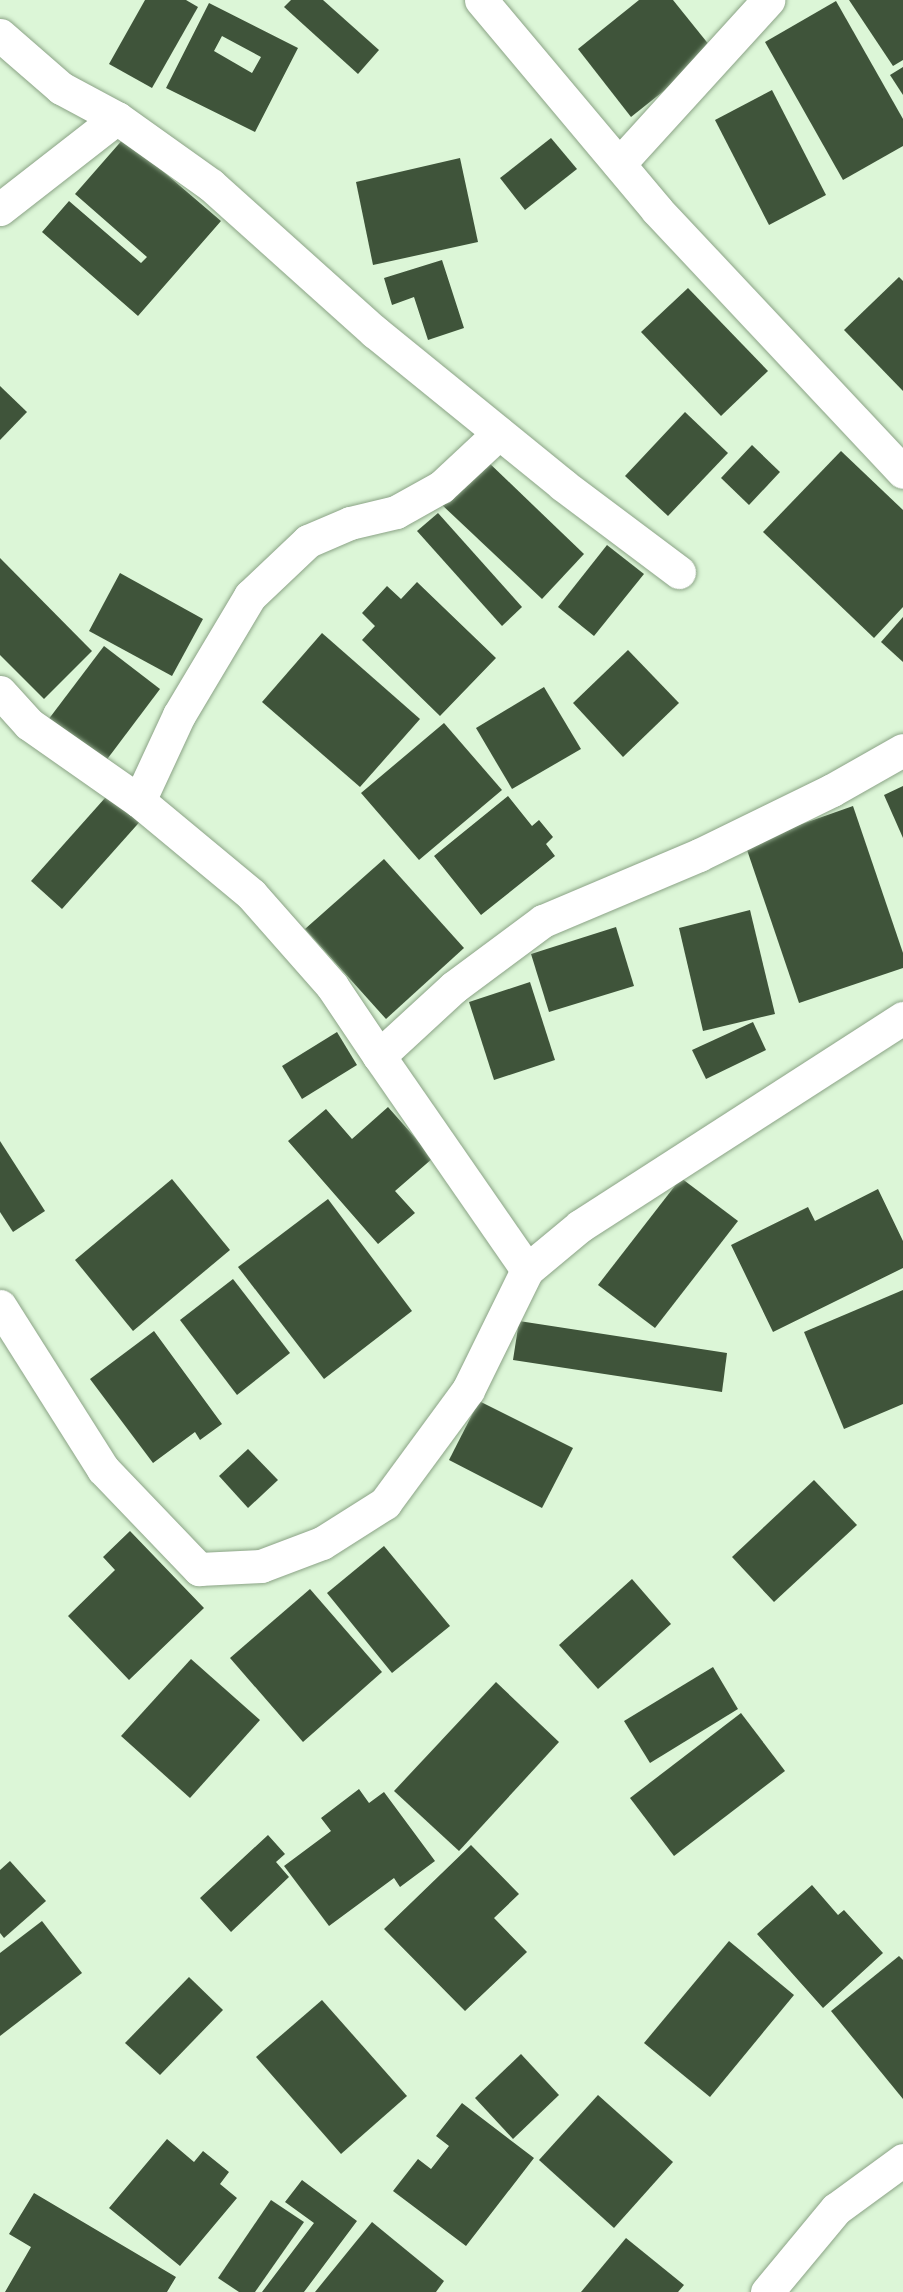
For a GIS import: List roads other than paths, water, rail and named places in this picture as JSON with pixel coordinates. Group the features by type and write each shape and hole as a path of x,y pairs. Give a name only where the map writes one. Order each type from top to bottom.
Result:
{"street":[{"path":"481,0 657,210 903,472"},
{"path":"620,164 768,0"},
{"path":"0,35 61,88 117,118 211,185 375,332 499,434 679,572"},
{"path":"0,209 117,118"},
{"path":"139,801 179,715 250,596 308,541 350,523 396,512 441,487 499,434"},
{"path":"0,692 29,724 139,801 251,894 332,986 527,1270"},
{"path":"378,1056 454,987 543,921 699,855 832,790 903,750"},
{"path":"0,1306 103,1469 199,1569 261,1566 322,1543 385,1503 468,1390 527,1270 580,1226 903,1018"},
{"path":"767,2292 836,2209 903,2160"}]}
